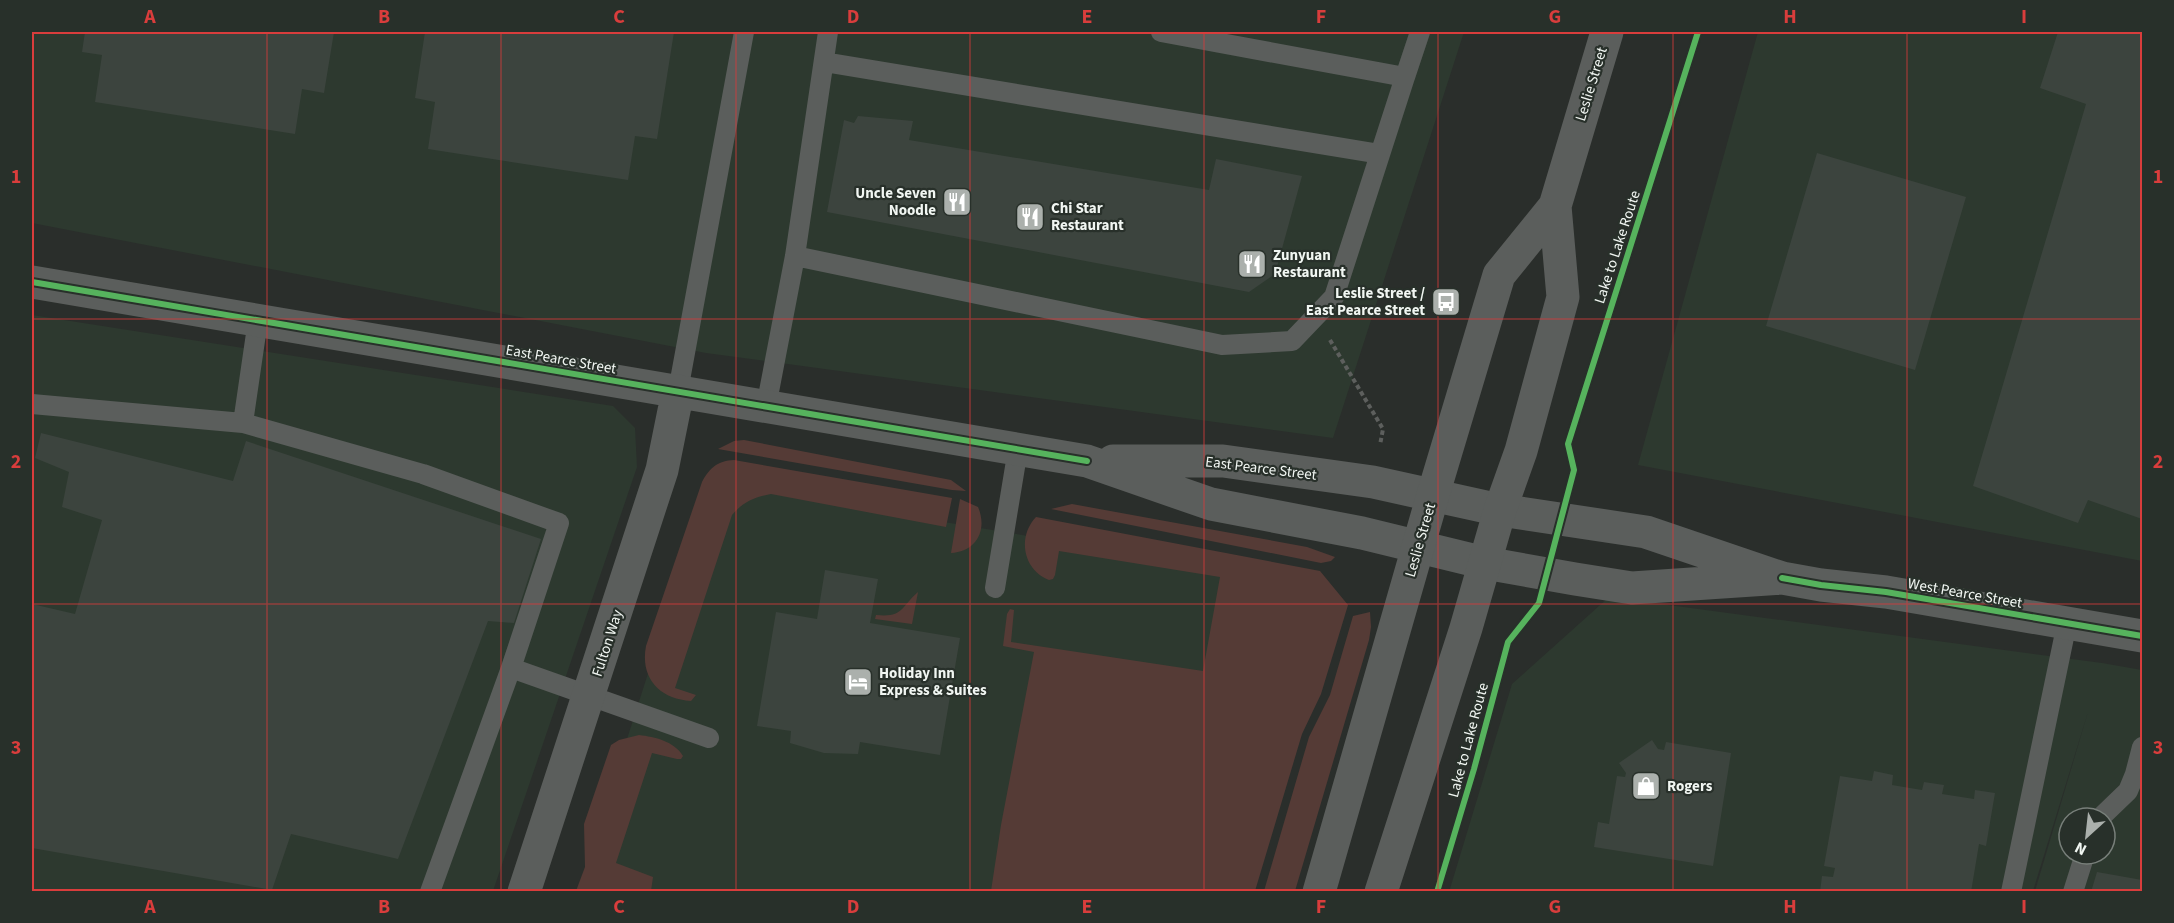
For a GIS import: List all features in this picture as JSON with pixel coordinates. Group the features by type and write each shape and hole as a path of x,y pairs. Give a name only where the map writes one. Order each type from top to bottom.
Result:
{"street":[{"name":"Leslie Street","path":"1381,891 1500,510 1521,451 1563,297 1555,206 1607,32"},
{"name":"Leslie Street","path":"1319,891 1499,275 1555,206"},
{"name":"East Pearce Street","path":"32,282 1087,461 1211,504 1362,533 1418,547"},
{"name":"Fulton Way","path":"524,891 662,470 678,391"},
{"name":"East Pearce Street","path":"1087,461 1223,461 1373,482 1433,495"},
{"name":"West Pearce Street","path":"1433,495 1500,510 1646,532 1782,578 1886,592 2142,636"},
{"name":"West Pearce Street","path":"1418,547 1485,563 1632,588 1782,578"}],"lane":[{"path":"678,391 744,32"},
{"path":"766,407 795,256 828,32"},
{"path":"1161,32 1405,77"},
{"path":"795,256 1222,345 1292,341 1334,297 1420,32"},
{"path":"824,62 1380,154"},
{"path":"243,423 258,320"},
{"path":"32,404 243,423 423,474 559,523 511,668 430,891"},
{"path":"995,588 1018,449"},
{"path":"2011,891 2067,623"},
{"path":"511,668 709,738"},
{"path":"2112,806 2128,790 2142,747"},
{"path":"2073,891 2081,866"}],"path":[{"path":"1316,316 1383,429 1380,445"}],"shaded area":[{"path":"32,32 1464,32 1333,438 706,353 32,223"},
{"path":"1758,32 2142,32 2142,561 1638,465"},
{"path":"32,315 613,406 635,428 637,467 493,891 32,891"},
{"path":"744,440 951,480 966,491 718,449 734,441"},
{"path":"734,460 952,498 946,527 771,494 745,503 732,515 675,688 696,695 691,701 680,699 670,696 654,685 646,668 646,646 702,482 715,466"},
{"path":"709,483 1330,586 1235,891 578,892"},
{"path":"960,499 978,507 982,524 978,538 973,544 960,552 951,553"},
{"path":"1072,504 1307,547 1335,557 1331,561 1321,563 1051,509"},
{"path":"1036,517 1320,571 1348,605 1321,694 1302,734 1255,891 991,891 1001,825 1034,652 1003,646 1007,614 1010,609 1014,610 1011,642 1203,671 1220,577 1059,551 1055,575 1049,580 1033,569 1026,552 1026,534"},
{"path":"918,592 912,624 875,619 876,615 897,613"},
{"path":"1609,597 2142,670 2142,891 2035,891 2057,817 2057,866 2117,866 2117,806 2060,806 2088,712 2059,806 2057,806 2057,813 2033,891 1449,892 1512,684"},
{"path":"1370,612 1369,640 1295,891 1264,891 1309,737 1330,695 1353,616"},
{"path":"639,735 669,743 683,756 677,759 652,753 616,863 653,877 651,891 576,891 585,867 584,824 611,745 619,740"}],"building":[{"path":"85,32 334,32 324,93 302,89 295,134 95,102 102,55 82,52"},
{"path":"425,32 674,32 657,139 635,136 628,180 428,149 435,102 415,98"},
{"path":"2058,32 2142,32 2142,519 2088,500 2078,523 1973,486 2086,104 2040,88"},
{"path":"858,116 913,121 909,140 1209,190 1216,159 1302,176 1275,274 1249,292 827,212 844,120 854,123"},
{"path":"1817,153 1966,197 1915,370 1766,326"},
{"path":"41,433 233,481 246,441 541,539 514,623 488,621 398,859 291,834 272,890 32,848 32,604 75,614 102,520 62,507 69,472 35,458"},
{"name":"Holiday Inn Express & Suites","path":"825,570 878,579 870,623 960,638 940,755 860,742 858,754 824,753 790,743 791,731 757,726 776,612 817,619"},
{"path":"1652,740 1658,749 1664,750 1666,742 1731,753 1713,866 1594,847 1598,822 1609,824 1617,776 1625,777 1626,773 1619,763"},
{"path":"1874,771 1893,775 1892,785 1922,790 1924,782 1944,785 1942,794 1974,799 1975,790 1995,793 1986,846 1979,844 1971,892 1820,892 1822,876 1833,877 1835,868 1824,866 1840,776 1872,781"},
{"path":"2097,872 2142,880 2142,892 2091,892"}],"cycle path":[{"name":"Lake to Lake Route","path":"1437,892 1474,769 1508,642 1539,603 1574,470 1568,444 1698,32"},
{"path":"32,282 1087,461"},
{"path":"1782,578 1886,592 2142,636"}],"place":[{"name":"Uncle Seven Noodle","path":"957,202"},
{"name":"Chi Star Restaurant","path":"1030,217"},
{"name":"Zunyuan Restaurant","path":"1252,264"},
{"name":"Leslie Street / East Pearce Street","path":"1446,302"},
{"name":"Holiday Inn Express & Suites","path":"858,682"},
{"name":"Rogers","path":"1646,786"}]}
